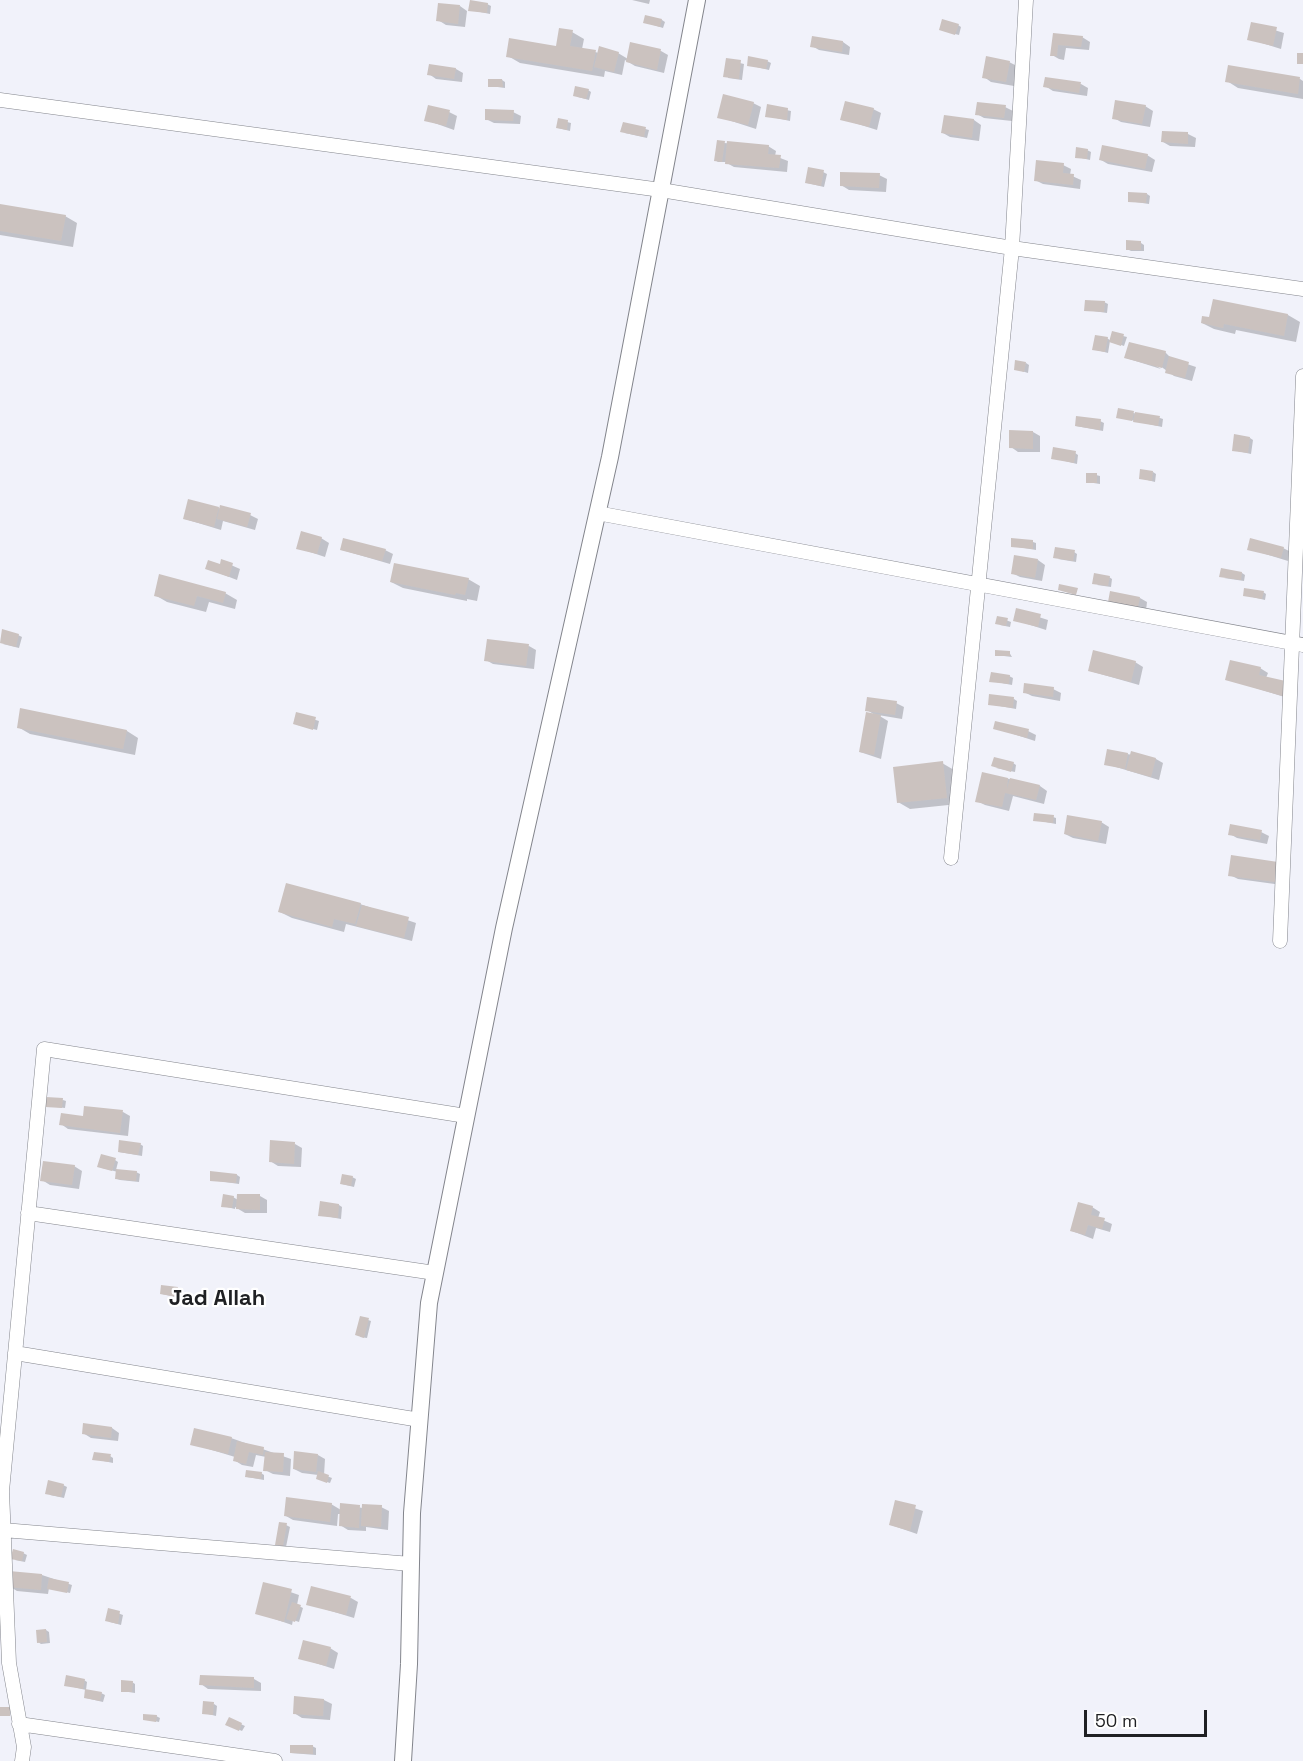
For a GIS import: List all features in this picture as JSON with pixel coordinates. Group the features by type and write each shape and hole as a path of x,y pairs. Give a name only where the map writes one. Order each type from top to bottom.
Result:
{"street":[{"path":"403,1761 411,1564 429,1303 504,928 597,513 697,0"},
{"path":"951,858 1012,248 1026,0"},
{"path":"0,100 661,190 1012,248 1303,289"},
{"path":"1280,941 1298,644 1303,376"},
{"path":"597,513 1298,644"},
{"path":"22,1761 24,1747 9,1652 2,1491 44,1049 466,1116"},
{"path":"28,1213 435,1273"},
{"path":"15,1353 420,1420"},
{"path":"3,1530 411,1564"},
{"path":"19,1724 275,1761"}],"building":[{"path":"470,0 488,3 487,13 468,11"},
{"path":"438,3 460,5 458,24 436,21"},
{"path":"645,15 662,19 660,27 643,23"},
{"path":"942,19 959,24 955,35 939,30"},
{"path":"1251,22 1277,27 1273,46 1247,40"},
{"path":"559,28 573,30 570,46 596,50 592,71 506,57 509,38 556,46"},
{"path":"1053,33 1083,36 1081,47 1058,45 1057,56 1050,56"},
{"path":"812,36 843,41 842,52 810,47"},
{"path":"630,42 661,49 657,70 626,62"},
{"path":"599,46 619,52 614,72 594,67"},
{"path":"1297,53 1303,53 1303,64 1297,64"},
{"path":"748,56 768,60 766,69 747,66"},
{"path":"986,56 1010,61 1006,82 982,78"},
{"path":"726,58 741,60 739,79 723,77"},
{"path":"429,64 456,68 454,79 427,75"},
{"path":"1228,65 1300,77 1298,94 1225,82"},
{"path":"1045,77 1081,82 1079,93 1043,87"},
{"path":"488,79 502,79 503,87 488,87"},
{"path":"575,86 589,89 586,99 573,96"},
{"path":"723,94 754,102 748,125 717,118"},
{"path":"1115,100 1146,105 1142,124 1112,119"},
{"path":"845,101 874,108 869,127 840,120"},
{"path":"977,102 1006,105 1004,118 975,115"},
{"path":"767,104 788,108 787,120 765,117"},
{"path":"428,105 450,110 446,126 424,121"},
{"path":"485,109 514,110 513,121 485,120"},
{"path":"944,115 974,119 972,138 941,133"},
{"path":"558,118 568,120 567,130 556,128"},
{"path":"623,122 646,127 644,137 620,132"},
{"path":"1162,131 1188,132 1188,144 1161,142"},
{"path":"717,140 725,141 722,162 714,161"},
{"path":"727,141 769,145 768,154 781,155 779,168 725,164"},
{"path":"1102,145 1148,154 1145,169 1099,160"},
{"path":"1076,147 1088,149 1087,159 1075,158"},
{"path":"1036,160 1064,163 1063,173 1074,174 1073,185 1034,181"},
{"path":"808,167 824,170 821,186 805,183"},
{"path":"840,172 880,173 879,188 840,186"},
{"path":"1128,192 1147,193 1146,203 1128,202"},
{"path":"0,204 66,215 61,241 0,231"},
{"path":"1126,240 1141,241 1141,250 1126,250"},
{"path":"1213,299 1288,314 1284,336 1224,324 1223,328 1201,323 1202,316 1209,317"},
{"path":"1085,300 1105,301 1104,312 1084,311"},
{"path":"1112,331 1124,334 1121,346 1109,342"},
{"path":"1095,335 1108,337 1105,352 1092,350"},
{"path":"1129,342 1166,351 1162,368 1124,358"},
{"path":"1169,356 1189,362 1185,378 1165,373"},
{"path":"1015,360 1026,362 1024,372 1014,370"},
{"path":"1118,408 1134,411 1132,421 1116,418"},
{"path":"1135,412 1160,416 1158,426 1133,422"},
{"path":"1076,416 1101,419 1100,430 1075,426"},
{"path":"1009,430 1033,431 1033,449 1009,448"},
{"path":"1234,434 1250,437 1248,453 1232,451"},
{"path":"1053,447 1076,451 1074,463 1051,459"},
{"path":"1140,469 1153,471 1152,481 1139,479"},
{"path":"1086,473 1097,473 1097,483 1086,483"},
{"path":"188,499 219,507 214,527 183,519"},
{"path":"220,505 251,513 247,527 217,519"},
{"path":"301,531 322,537 317,554 296,549"},
{"path":"343,538 386,549 382,561 340,550"},
{"path":"1011,538 1033,540 1033,549 1011,547"},
{"path":"1250,538 1284,547 1281,558 1247,550"},
{"path":"1055,547 1075,550 1073,561 1053,558"},
{"path":"1014,555 1038,559 1035,578 1011,574"},
{"path":"221,559 233,563 229,577 205,569 208,560 220,564"},
{"path":"394,563 469,578 465,595 390,582"},
{"path":"1221,568 1242,572 1241,580 1219,577"},
{"path":"1094,573 1110,576 1108,586 1092,584"},
{"path":"159,574 226,592 223,603 197,596 194,606 154,596"},
{"path":"1059,584 1078,588 1076,595 1058,590"},
{"path":"1244,588 1264,591 1262,599 1243,596"},
{"path":"1110,591 1140,597 1138,607 1108,602"},
{"path":"1016,608 1041,614 1038,627 1013,621"},
{"path":"997,616 1008,618 1006,626 995,624"},
{"path":"2,629 19,634 16,647 0,643"},
{"path":"487,639 529,644 526,666 484,661"},
{"path":"995,650 1010,651 1010,656 995,656"},
{"path":"1093,650 1136,661 1131,682 1088,671"},
{"path":"1230,660 1261,667 1259,675 1290,682 1286,697 1225,680"},
{"path":"991,672 1010,675 1009,684 989,682"},
{"path":"1024,683 1054,687 1053,697 1023,693"},
{"path":"989,694 1014,697 1013,708 988,705"},
{"path":"867,697 897,701 895,715 865,711"},
{"path":"20,708 127,730 123,749 17,728"},
{"path":"296,712 316,717 313,730 293,724"},
{"path":"866,712 881,715 874,755 859,752"},
{"path":"995,721 1029,729 1027,738 993,729"},
{"path":"1107,749 1128,753 1125,769 1104,765"},
{"path":"1131,751 1156,758 1151,777 1126,770"},
{"path":"994,757 1014,762 1011,772 991,766"},
{"path":"943,761 947,798 897,803 893,767"},
{"path":"982,772 1008,778 1007,789 1010,778 1040,785 1036,800 1005,793 1002,807 975,802"},
{"path":"1034,813 1054,815 1053,823 1033,821"},
{"path":"1067,815 1102,821 1098,841 1064,834"},
{"path":"1230,824 1262,830 1260,840 1228,835"},
{"path":"1231,855 1278,862 1275,882 1228,876"},
{"path":"286,883 361,903 355,924 334,919 332,927 278,912"},
{"path":"362,905 409,917 404,938 356,926"},
{"path":"46,1097 63,1098 62,1108 45,1107"},
{"path":"84,1106 123,1110 120,1133 59,1125 61,1113 83,1116"},
{"path":"119,1140 141,1143 138,1155 118,1152"},
{"path":"270,1140 295,1142 294,1164 269,1162"},
{"path":"101,1154 116,1158 112,1171 97,1167"},
{"path":"43,1161 75,1165 72,1185 40,1181"},
{"path":"116,1169 137,1171 136,1181 115,1179"},
{"path":"210,1171 237,1174 236,1183 210,1181"},
{"path":"342,1174 353,1176 351,1186 340,1184"},
{"path":"223,1194 234,1196 232,1208 221,1207"},
{"path":"237,1194 260,1194 260,1210 236,1209"},
{"path":"320,1201 339,1204 338,1218 318,1216"},
{"path":"1078,1202 1093,1206 1091,1215 1105,1218 1102,1229 1088,1225 1085,1235 1070,1231"},
{"path":"161,1285 178,1287 177,1297 160,1294"},
{"path":"360,1316 369,1318 364,1338 355,1335"},
{"path":"83,1423 112,1427 111,1438 82,1434"},
{"path":"194,1428 232,1437 228,1454 190,1445"},
{"path":"237,1441 264,1447 263,1455 249,1452 246,1464 233,1461"},
{"path":"294,1451 318,1454 316,1472 293,1469"},
{"path":"94,1452 111,1454 109,1462 92,1460"},
{"path":"265,1452 284,1453 283,1472 263,1471"},
{"path":"246,1470 262,1472 261,1479 245,1477"},
{"path":"318,1471 329,1475 327,1483 316,1479"},
{"path":"48,1480 64,1484 61,1497 45,1494"},
{"path":"286,1497 332,1503 330,1522 284,1516"},
{"path":"895,1500 916,1505 910,1531 889,1525"},
{"path":"340,1503 360,1505 359,1528 339,1526"},
{"path":"362,1504 382,1505 381,1527 361,1526"},
{"path":"279,1522 287,1523 283,1546 275,1545"},
{"path":"13,1549 24,1552 22,1561 10,1559"},
{"path":"9,1571 42,1574 41,1590 7,1587"},
{"path":"49,1578 69,1582 67,1593 47,1589"},
{"path":"263,1582 292,1589 284,1622 255,1614"},
{"path":"311,1586 351,1596 346,1615 306,1605"},
{"path":"292,1602 301,1605 295,1622 286,1619"},
{"path":"108,1608 120,1611 118,1624 105,1621"},
{"path":"46,1629 47,1642 37,1643 36,1630"},
{"path":"303,1640 331,1647 326,1666 298,1659"},
{"path":"66,1675 85,1679 83,1689 64,1686"},
{"path":"200,1675 254,1677 254,1688 199,1685"},
{"path":"121,1680 133,1681 132,1692 121,1692"},
{"path":"85,1689 102,1692 100,1701 84,1698"},
{"path":"294,1696 324,1699 323,1716 293,1714"},
{"path":"203,1701 214,1702 213,1715 202,1714"},
{"path":"0,1707 10,1707 10,1716 0,1716"},
{"path":"143,1714 157,1715 156,1722 143,1720"},
{"path":"229,1717 242,1723 239,1731 225,1725"},
{"path":"290,1745 313,1745 313,1754 290,1753"}],"district":[{"name":"Jad Allah","path":"217,1299"}]}
